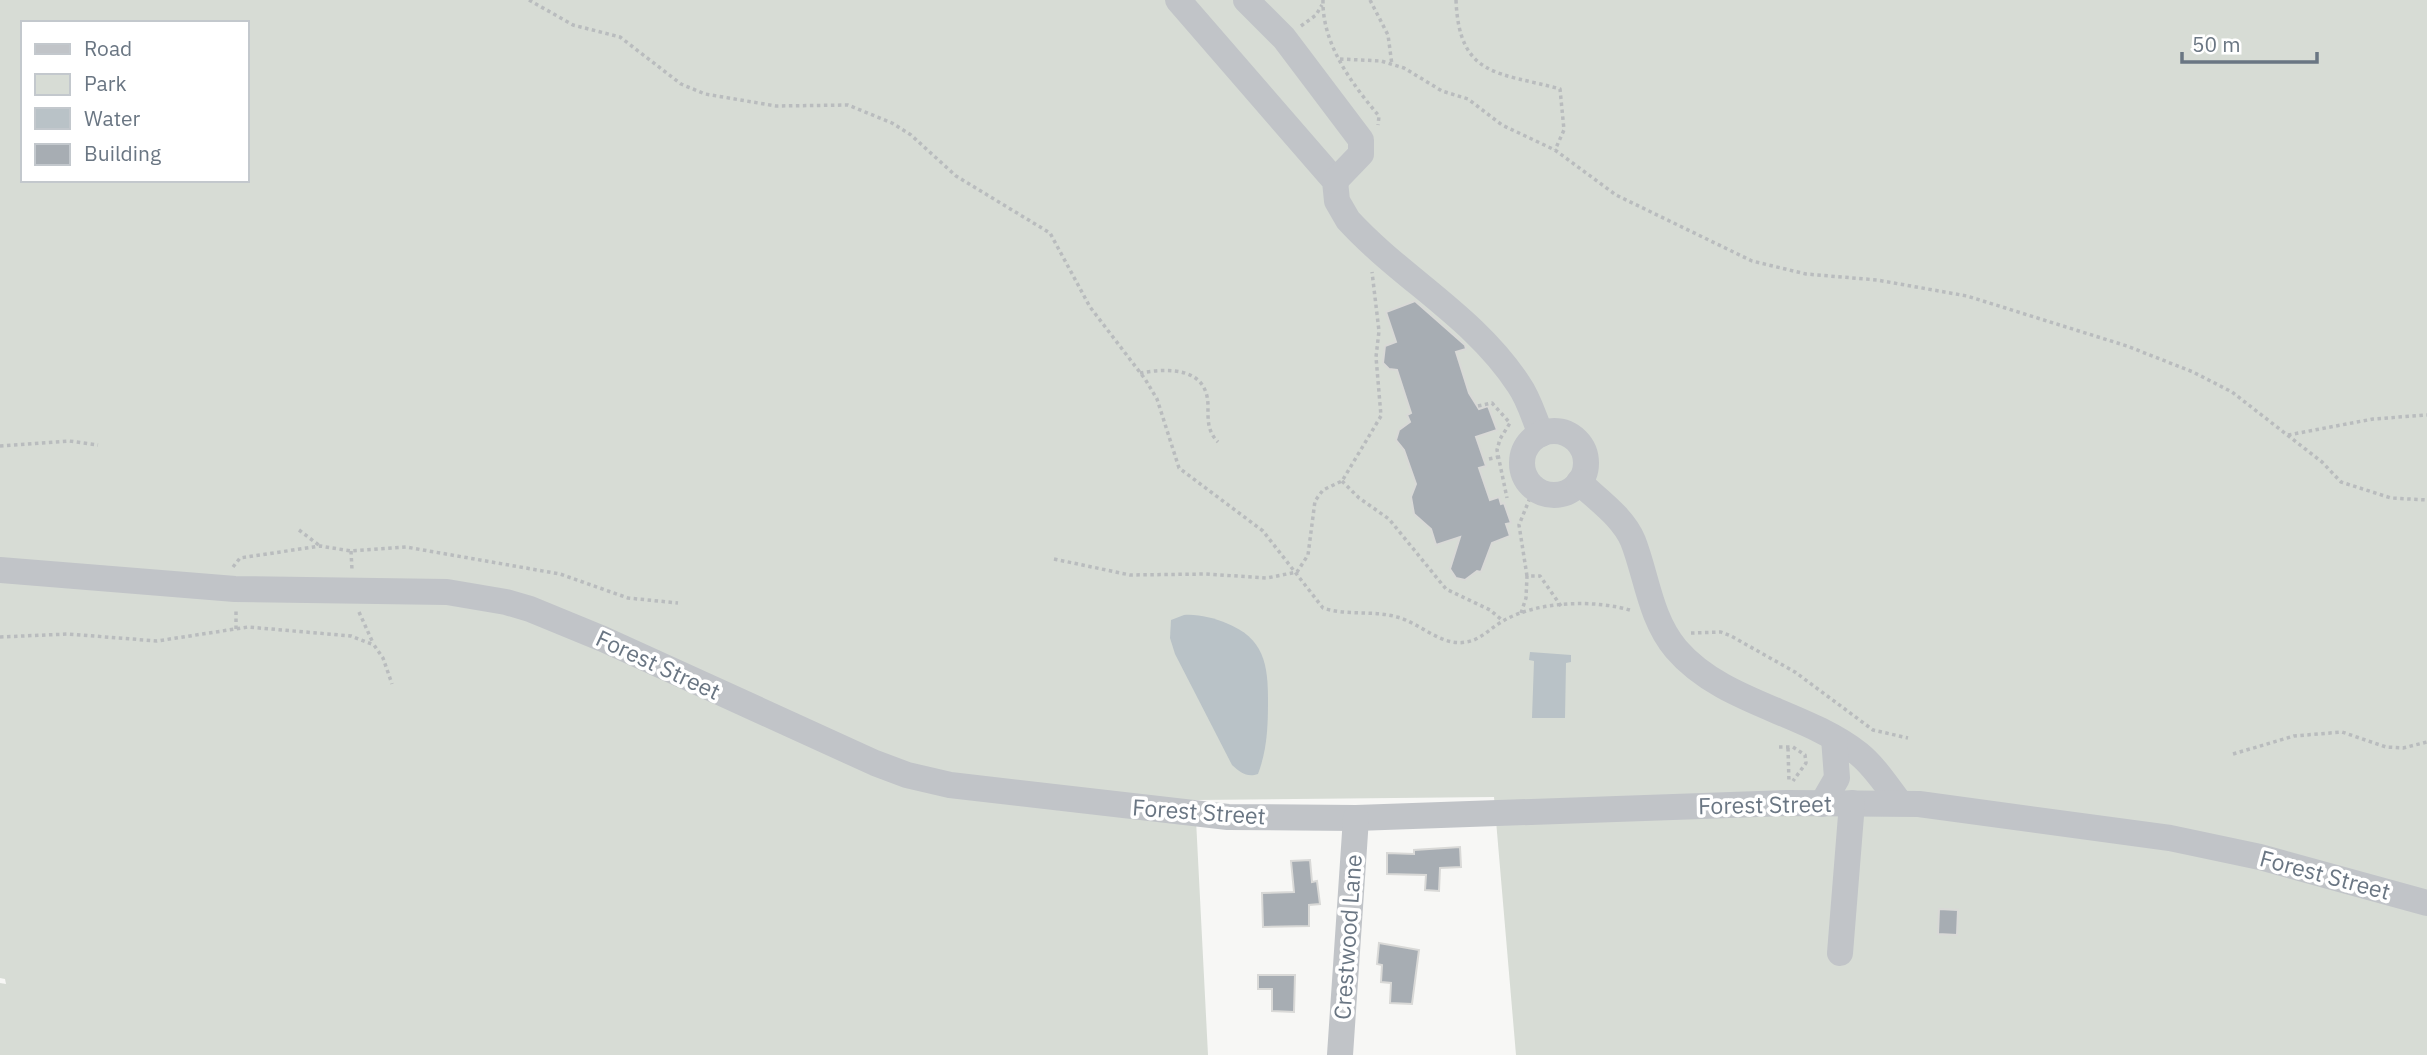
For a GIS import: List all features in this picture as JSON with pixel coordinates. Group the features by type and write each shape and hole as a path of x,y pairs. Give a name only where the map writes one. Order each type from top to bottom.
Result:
{"street":[{"path":"1178,0 1335,181 1340,209 1368,239 1462,320 1500,360 1520,386 1541,434"},
{"path":"1247,0 1284,38 1361,140 1361,154 1335,181"},
{"path":"1555,431 1566,433 1582,447 1586,467 1579,482 1568,492 1558,495 1547,495 1534,488 1524,475 1523,454 1528,444 1541,434 1555,431"},
{"path":"1579,482 1627,531 1658,622 1675,649 1704,675 1834,738 1875,769 1899,803"},
{"name":"Forest Street","path":"0,570 235,589 425,591 467,595 530,609 907,775 950,785 1197,815 1356,818 1788,792 1822,804 1899,803 2049,819 2170,838 2260,857 2427,903"},
{"path":"1822,804 1837,778 1834,738"},
{"path":"1840,953 1852,803"},
{"name":"Crestwood Lane","path":"1340,1055 1356,818"}],"path":[{"path":"529,0 573,25 620,37 681,84 705,94 776,106 848,105 892,123 911,135 956,176 1050,233 1090,307 1157,399 1179,468 1244,514 1263,531 1323,608 1398,617 1452,642 1461,643 1479,638 1503,621 1521,613 1578,603 1617,606 1658,622"},
{"path":"1370,0 1385,26 1392,65"},
{"path":"1456,0 1460,33 1475,61 1486,69 1513,78 1560,89 1564,130 1555,150"},
{"path":"1284,38 1312,19 1323,1"},
{"path":"1323,1 1330,37 1340,59 1353,84 1379,116 1374,133"},
{"path":"1340,59 1392,65 1419,76 1442,91 1468,99 1502,125 1555,150 1616,195 1752,261 1806,274 1877,281 1967,296 2127,346 2193,372 2232,392 2288,435 2341,482 2391,498 2427,500"},
{"path":"1054,559 1130,575 1206,574 1266,578 1297,572 1308,555 1315,501 1323,491 1342,481 1381,416 1376,357 1380,331 1368,239"},
{"path":"1140,373 1168,369 1186,372 1197,378 1205,390 1209,430 1217,442"},
{"path":"1478,406 1492,403 1510,423 1500,439 1498,457 1507,498"},
{"path":"2288,435 2373,419 2427,415"},
{"path":"0,446 69,441 98,445"},
{"path":"1489,459 1498,457"},
{"path":"1342,481 1359,498 1389,519 1446,589 1490,610 1503,621"},
{"path":"1521,613 1526,598 1527,576 1519,525 1534,488"},
{"path":"299,530 320,546"},
{"path":"1527,576 1540,576 1560,606"},
{"path":"0,637 68,634 139,641 248,627 351,636 374,645 383,659 391,684"},
{"path":"1689,633 1721,632 1731,636 1796,672 1873,730 1908,738"},
{"path":"2233,754 2294,736 2342,732 2386,747 2403,748 2427,742"},
{"path":"1779,747 1803,752 1806,759 1788,792"},
{"path":"1788,747 1788,792"}],"green space":[{"path":"0,0 2427,0 2427,1055 1516,1055 1494,797 1195,800 1208,1055 0,1055 0,983 6,984 5,979 0,978"}],"water":[{"path":"1184,615 1211,618 1239,629 1249,636 1261,654 1267,675 1268,720 1258,774 1247,775 1232,765 1175,654 1170,638 1171,620"},
{"path":"1530,652 1571,655 1571,662 1566,663 1565,718 1532,718 1534,661 1529,660"}],"building":[{"path":"1415,301 1465,345 1466,349 1456,352 1469,393 1479,409 1488,406 1497,430 1476,437 1486,466 1479,468 1490,500 1499,497 1501,504 1504,503 1511,523 1506,524 1510,536 1492,543 1481,572 1477,571 1465,580 1456,578 1450,569 1460,537 1436,545 1431,529 1414,514 1411,497 1416,484 1404,450 1396,440 1399,430 1410,422 1407,415 1411,413 1397,370 1389,369 1383,363 1385,346 1396,342 1386,312"},
{"path":"1460,847 1461,867 1440,868 1439,891 1425,890 1426,875 1387,874 1387,853 1414,854 1414,850"},
{"path":"1310,860 1312,882 1317,881 1320,904 1309,905 1309,926 1263,927 1262,893 1294,892 1291,861"},
{"path":"1939,909 1958,910 1957,935 1938,934"},
{"path":"1379,943 1419,950 1412,1004 1390,1003 1391,983 1381,982 1382,965 1377,964"},
{"path":"1258,975 1295,975 1294,1012 1272,1011 1272,989 1258,989"}]}
